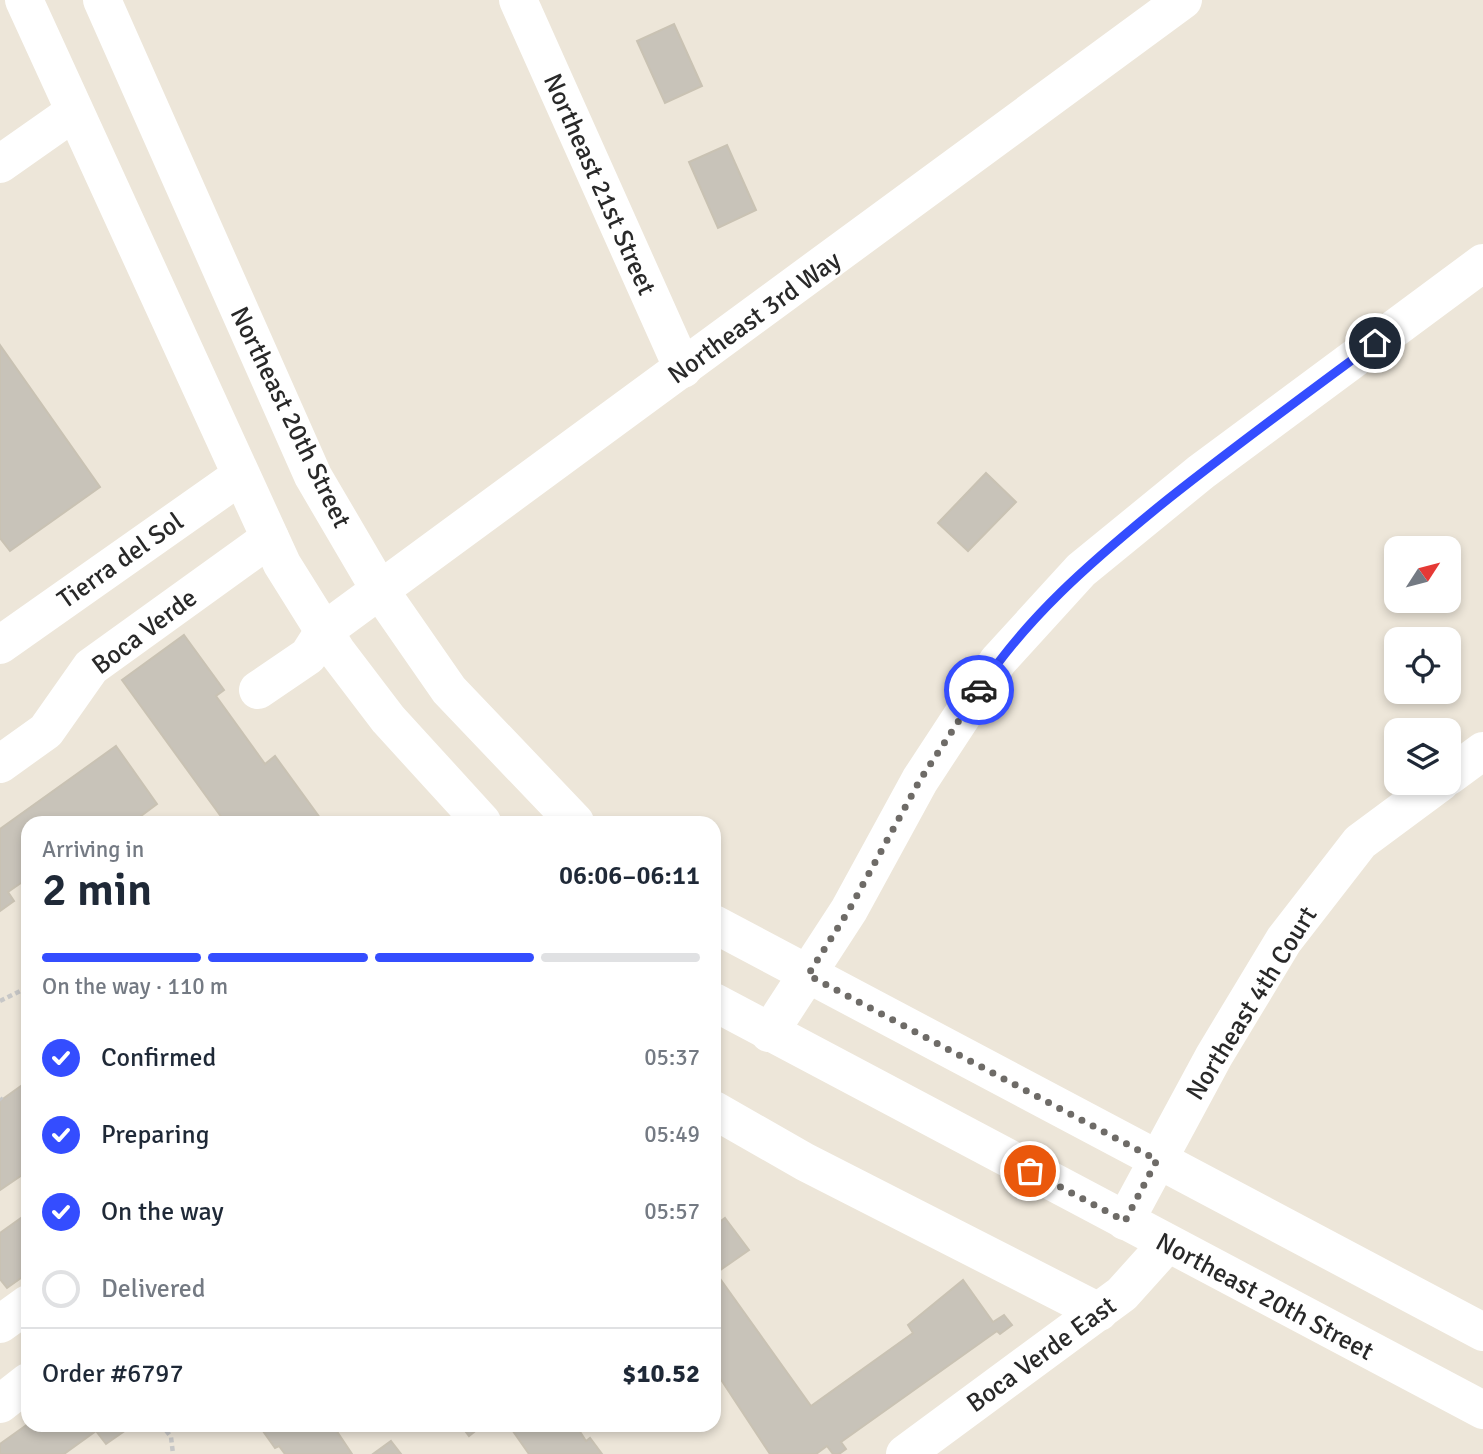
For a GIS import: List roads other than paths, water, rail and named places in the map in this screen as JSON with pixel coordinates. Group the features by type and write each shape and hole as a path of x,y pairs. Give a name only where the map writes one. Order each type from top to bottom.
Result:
{"street":[{"name":"Northeast 20th Street","path":"102,0 313,476 381,592 449,690 569,816"},
{"name":"Northeast 21st Street","path":"518,0 683,369"},
{"name":"Northeast 3rd Way","path":"258,690 308,656 324,631 683,369 1143,12 1183,0"},
{"path":"17,11 74,112 270,538 324,631 388,719 477,816"},
{"path":"0,164 74,112"},
{"path":"769,1033 849,910 920,780 998,661 1081,570 1201,472 1483,263"},
{"name":"Tierra del Sol","path":"0,645 240,476"},
{"name":"Boca Verde","path":"0,764 47,731 91,667 270,538"},
{"path":"1461,767 1483,751"},
{"name":"Northeast 4th Court","path":"1125,1221 1214,1056 1284,940 1360,842 1423,795"},
{"path":"721,928 1483,1332"},
{"name":"Northeast 20th Street","path":"721,1006 1167,1244 1479,1400"},
{"path":"721,1115 805,1162 1098,1312"},
{"name":"Boca Verde East","path":"905,1454 1122,1294 1167,1244"},
{"path":"0,1324 21,1309"},
{"path":"0,1404 21,1388"}]}
